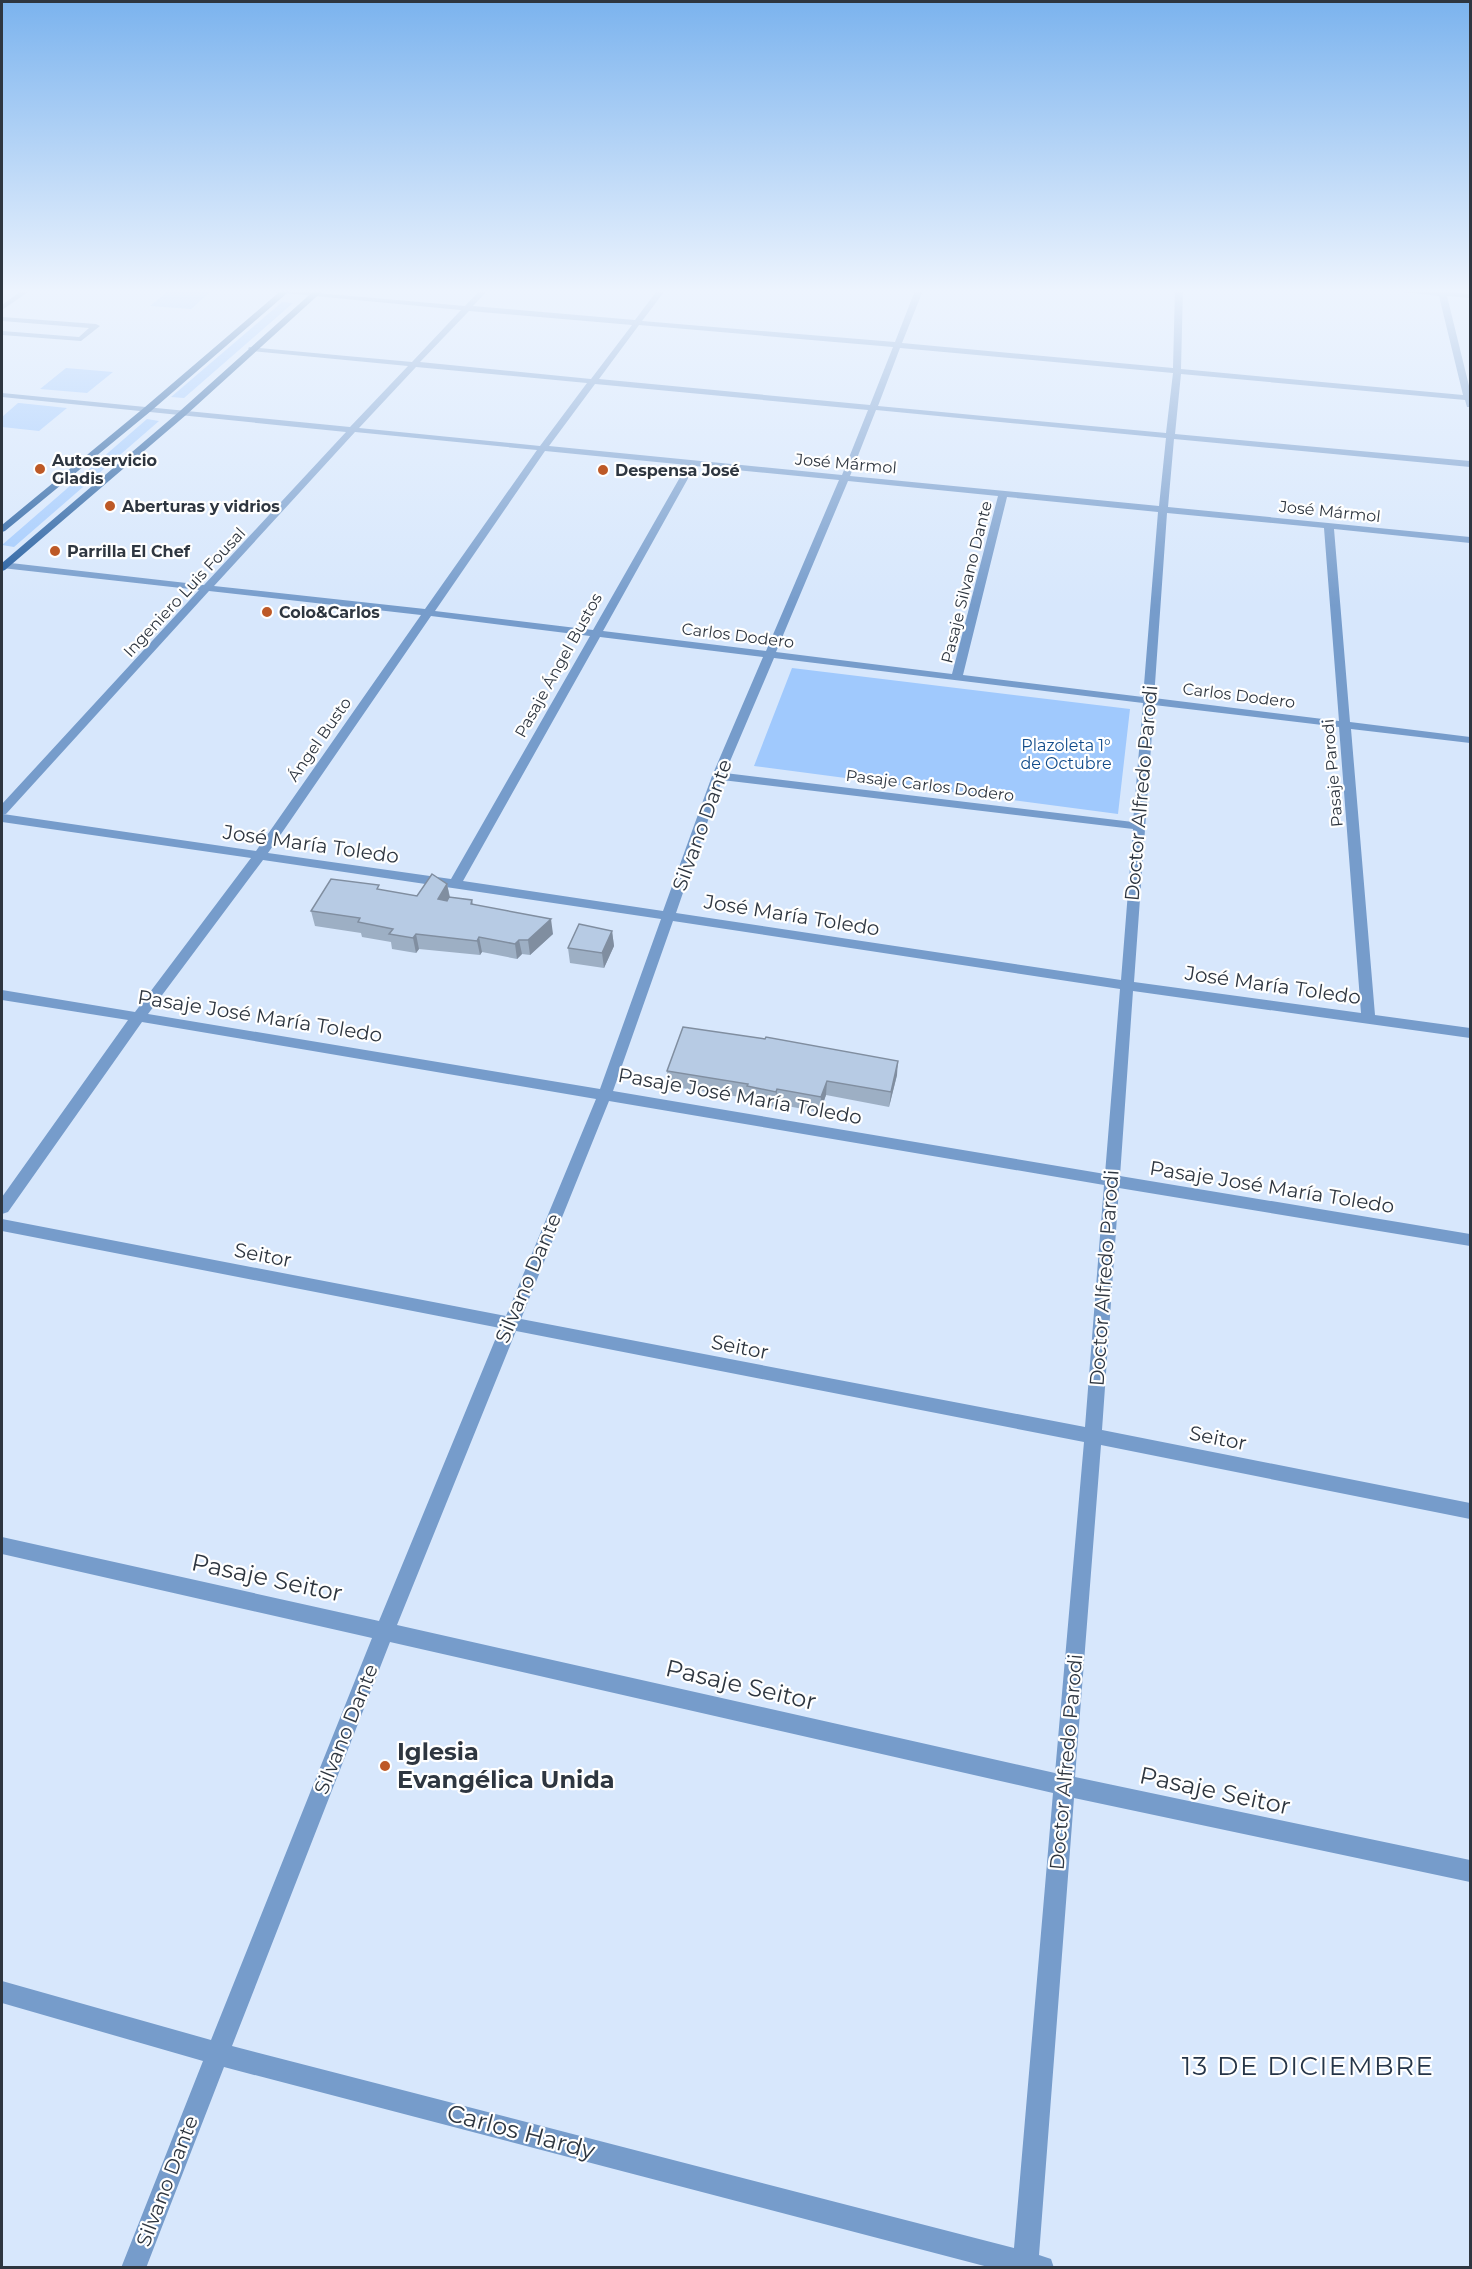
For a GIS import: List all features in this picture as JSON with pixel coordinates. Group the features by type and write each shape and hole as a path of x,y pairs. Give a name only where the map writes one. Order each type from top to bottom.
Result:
{"main road":[{"path":"2,529 166,394"},
{"path":"2,566 204,394"}],"street":[{"name":"Ingeniero Luis Fousal","path":"2,811 388,394"},
{"name":"Ángel Busto","path":"2,1208 138,1017 259,856 542,449 583,394"},
{"path":"726,394 1470,464"},
{"name":"Silvano Dante","path":"133,2268 216,2053 508,1324 605,1094 718,776 878,394"},
{"name":"Doctor Alfredo Parodi","path":"1031,2266 1064,1785 1093,1435 1163,509 1174,394"},
{"path":"1425,394 1469,398 1470,408"},
{"name":"José Mármol","path":"2,395 1470,540"},
{"name":"Pasaje Ángel Bustos","path":"455,884 692,464"},
{"name":"Pasaje Silvano Dante","path":"957,677 1003,493"},
{"name":"Pasaje Parodi","path":"1329,526 1368,1018"},
{"name":"Carlos Dodero","path":"2,566 429,613 594,635 1470,740"},
{"name":"Pasaje Carlos Dodero","path":"718,776 1138,826"},
{"name":"José María Toledo","path":"2,818 1126,985 1470,1033"},
{"name":"Pasaje José María Toledo","path":"2,995 605,1094 1111,1182 1470,1240"},
{"name":"Seitor","path":"2,1225 1093,1435 1470,1511"},
{"name":"Pasaje Seitor","path":"2,1545 1064,1785 1470,1871"},
{"name":"Carlos Hardy","path":"2,1992 216,2053 1031,2266"}],"green space":[{"path":"175,394 189,394 184,398 171,397"},
{"path":"18,403 67,408 39,431 2,427 2,417"},
{"path":"147,419 159,421 14,547 2,545"},
{"name":"Plazoleta 1° de Octubre","path":"792,668 1130,709 1118,814 754,766"}],"building":[{"path":"432,874 447,884 438,899 447,901 449,897 472,900 471,904 551,919 528,940 519,940 515,944 479,937 477,941 416,934 413,938 389,934 393,929 358,922 360,918 311,911 331,879 379,885 377,889 417,896"},
{"path":"579,924 612,931 602,953 568,948"},
{"path":"683,1027 765,1039 766,1037 898,1061 891,1092 827,1081 821,1097 777,1089 776,1092 747,1086 748,1084 667,1071"}],"place":[{"name":"Autoservicio Gladis","path":"40,469"},
{"name":"Despensa José","path":"603,470"},
{"name":"Aberturas y vidrios","path":"110,506"},
{"name":"Parrilla El Chef","path":"55,551"},
{"name":"Colo&Carlos","path":"267,612"},
{"name":"Iglesia Evangélica Unida","path":"385,1766"}],"district":[{"name":"13 DE DICIEMBRE","path":"1308,2066"}]}
